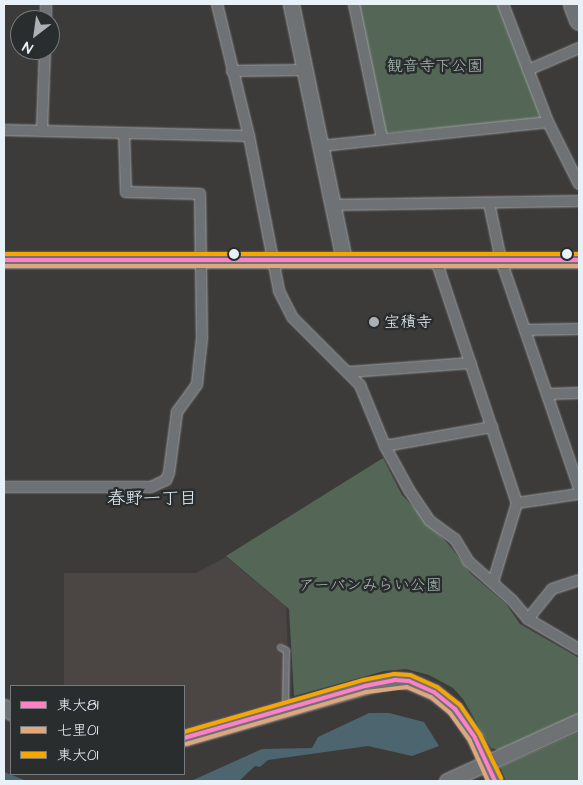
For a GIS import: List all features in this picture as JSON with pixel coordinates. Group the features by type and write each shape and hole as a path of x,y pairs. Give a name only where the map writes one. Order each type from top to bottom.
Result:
{"highway":[{"path":"572,4 579,20"}],"street":[{"path":"216,4 249,136 279,291 293,318 309,337 350,372 360,385 385,446 408,490 430,521 455,539 468,561 493,582 528,619 579,649"},
{"path":"292,4 304,70 335,205 344,260"},
{"path":"354,4 382,138"},
{"path":"502,4 548,122 579,184"},
{"path":"528,70 579,48"},
{"path":"42,131 45,60"},
{"path":"232,71 304,70"},
{"path":"321,146 382,138 548,122"},
{"path":"4,130 249,136"},
{"path":"4,487 150,487 166,480 172,464 172,428 177,412 198,384 202,338 200,194 126,192 124,133"},
{"path":"335,205 579,201"},
{"path":"490,203 501,260 548,394 574,454 579,488"},
{"path":"4,260 579,260"},
{"path":"436,260 517,503 493,582"},
{"path":"525,330 579,329"},
{"path":"350,372 471,363"},
{"path":"548,394 579,393"},
{"path":"385,446 492,427"},
{"path":"517,503 579,494"},
{"path":"528,619 552,589 579,580"},
{"path":"185,738 365,686 395,680 409,682 434,692 464,720 495,781"},
{"path":"447,781 579,722"}],"lane":[{"path":"280,647 286,650 285,710"}],"shaded area":[{"path":"226,557 286,607 290,704 185,729 185,685 64,685 64,573 196,573"}],"green space":[{"name":"観音寺下公園","path":"358,4 498,4 542,119 384,133"},
{"name":"アーバンみらい公園","path":"383,458 402,495 449,545 471,574 506,604 520,624 579,658 579,714 498,750 491,748 463,699 453,688 429,675 406,669 384,671 294,696 289,609 226,556"},
{"path":"579,732 579,781 506,781 500,767"}],"water":[{"path":"369,713 389,713 424,722 439,746 412,756 368,746 268,760 260,767 255,766 239,781 191,781 262,749 312,748 318,737"},
{"path":"4,772 27,781 4,781"}],"transit line":[{"name":"東大01","path":"4,254 579,254"},
{"name":"東大81","path":"4,260 579,260"},
{"name":"七里01","path":"4,266 579,266"},
{"name":"東大01","path":"185,732 363,680 394,674 410,675 437,687 460,705 480,735 501,778"},
{"name":"東大81","path":"185,738 365,686 395,680 409,681 434,692 455,709 475,738 495,781"},
{"name":"七里01","path":"186,744 366,692 407,687 431,697 450,713 470,741 488,781"}],"place":[{"name":"宝積寺","path":"374,322"}],"district":[{"name":"春野一丁目","path":"152,499"}]}
